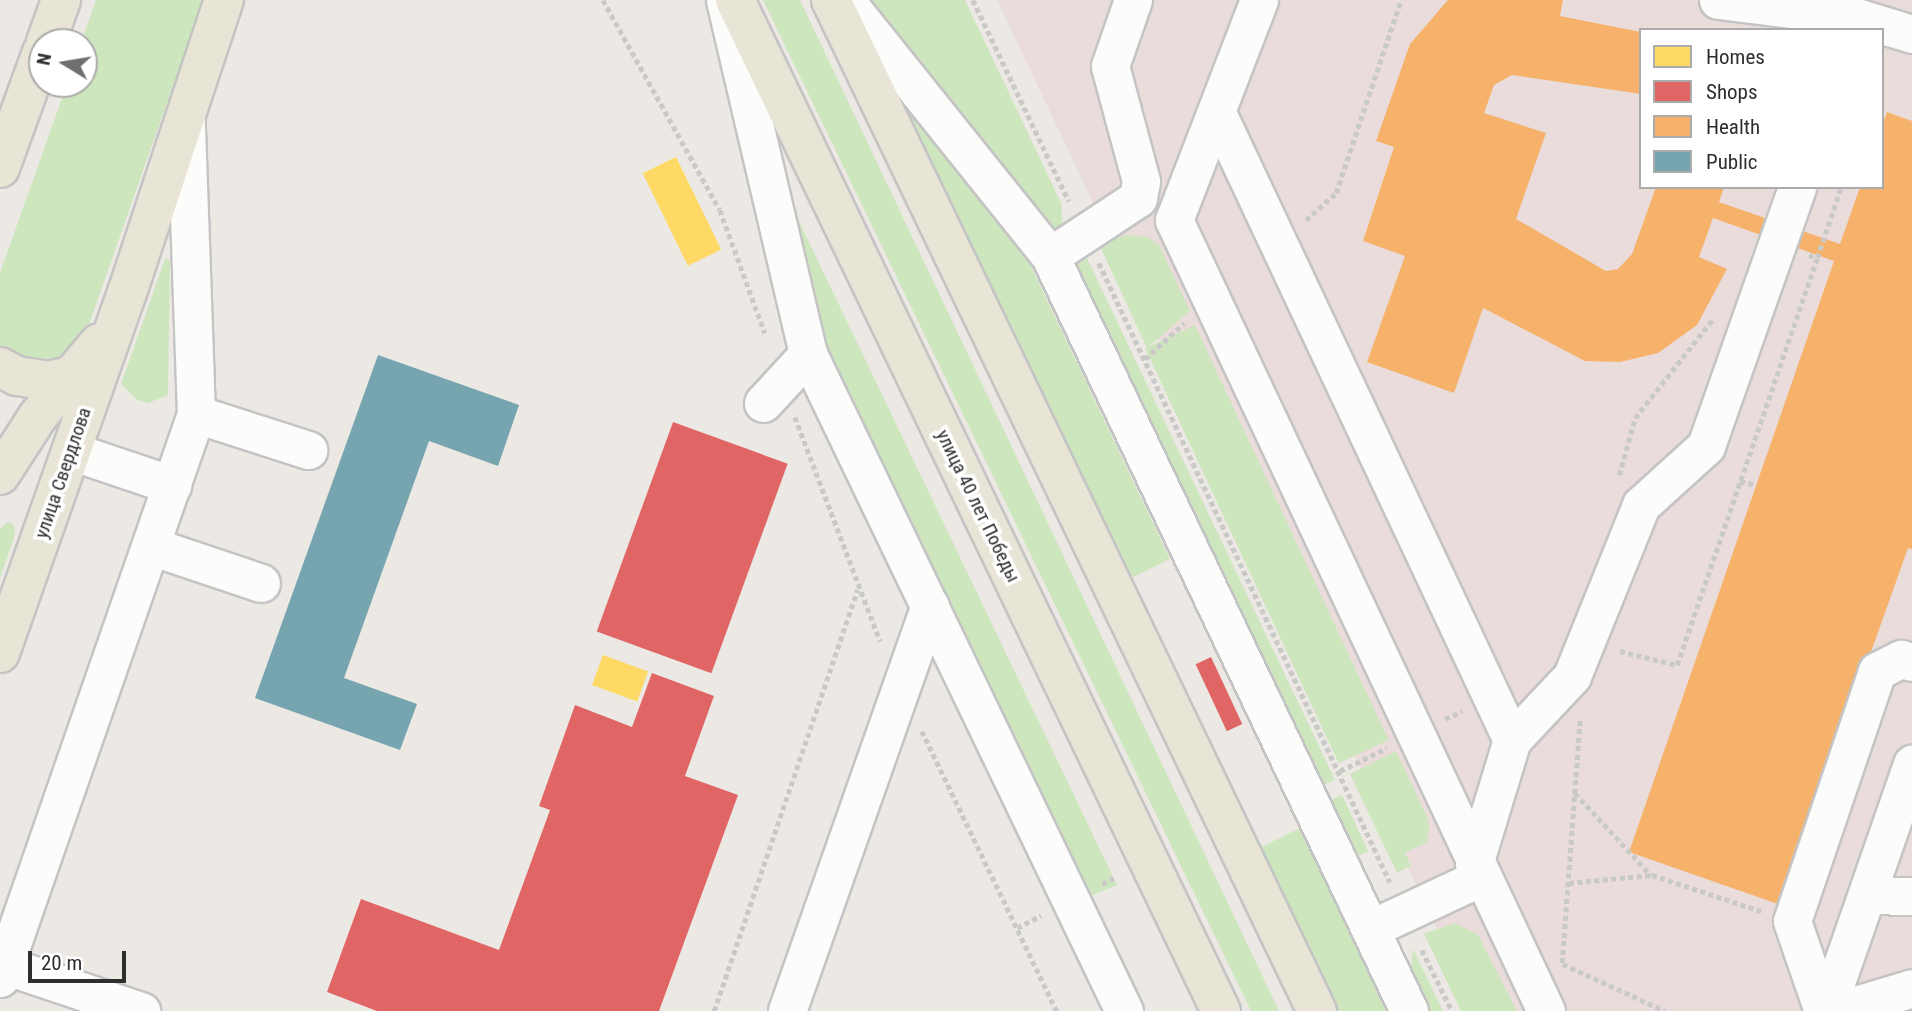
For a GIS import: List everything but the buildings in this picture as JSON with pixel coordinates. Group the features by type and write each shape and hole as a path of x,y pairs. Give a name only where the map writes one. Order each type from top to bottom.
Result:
{"main road":[{"path":"51,28 61,0"},
{"name":"улица Свердлова","path":"0,653 127,293 185,110 224,0"},
{"name":"улица 40 лет Победы","path":"735,0 1222,1011"},
{"path":"831,0 1317,1011"},
{"path":"0,168 28,91"},
{"name":"улица Свердлова","path":"0,475 38,416 93,354 127,293"},
{"path":"0,367 17,376 48,380 74,375"}],"street":[{"path":"725,0 808,354 1124,1011"},
{"path":"845,0 1050,256 1409,1011"},
{"path":"1050,256 1138,198 1141,181 1110,66 1133,0"},
{"path":"1259,0 1218,115 1174,220 1477,871 1546,1011"},
{"path":"1718,0 1801,5 1854,23 1880,28"},
{"path":"1884,29 1912,34"},
{"path":"0,110 28,72"},
{"path":"141,1011 2,972 196,414 185,110"},
{"path":"1218,115 1512,740"},
{"path":"1370,929 1404,913 1477,871 1512,740 1572,676 1642,505 1706,446 1796,189"},
{"path":"763,403 808,354"},
{"path":"196,414 308,450"},
{"path":"71,451 172,485"},
{"path":"150,546 261,583"},
{"path":"787,1011 930,606"},
{"path":"1824,1011 1792,921 1877,671 1901,659 1912,662"},
{"path":"1824,1011 1912,764"},
{"path":"1867,895 1912,896"},
{"path":"1836,1011 1912,988"}],"path":[{"path":"603,0 720,210"},
{"path":"973,0 1451,1011"},
{"path":"1279,245 1336,193 1401,0"},
{"path":"1586,642 1677,665 1840,189"},
{"path":"1777,244 1816,258"},
{"path":"1617,483 1635,418 1717,307"},
{"path":"1740,481 1756,485"},
{"path":"714,1011 858,589 900,686 1057,1011"},
{"path":"1562,975 1581,711"},
{"path":"1569,883 1652,875 1575,793"},
{"path":"1562,964 1665,1011"}],"shaded area":[{"path":"997,0 1912,0 1912,1011 1476,1011"}],"green space":[{"path":"96,0 203,0 79,353 49,369 0,353 0,273 62,98 98,98 98,28 86,28"},
{"path":"763,0 800,0 1279,1011 1251,1011"},
{"path":"858,0 965,0 1061,203 1063,229 1055,232 1048,225"},
{"path":"898,101 1021,245 1170,559 1127,580"},
{"path":"773,167 1117,885 1079,901 824,371"},
{"path":"1126,235 1148,237 1159,245 1190,311 1147,348 1099,244"},
{"path":"1085,254 1335,780 1319,787 1075,266"},
{"path":"165,259 170,260 168,395 148,403 137,400 121,384"},
{"path":"1195,325 1389,740 1339,763 1145,348"},
{"path":"8,522 14,525 15,535 0,578 0,529"},
{"path":"1396,751 1428,819 1429,829 1427,842 1405,853 1411,866 1397,873 1350,774"},
{"path":"1342,795 1368,851 1353,858 1327,802"},
{"path":"1300,828 1389,1010 1335,1011 1256,849"},
{"path":"1455,923 1478,935 1517,1011 1461,1011 1424,934"},
{"path":"1413,949 1443,1011 1424,1011 1410,980"}]}
